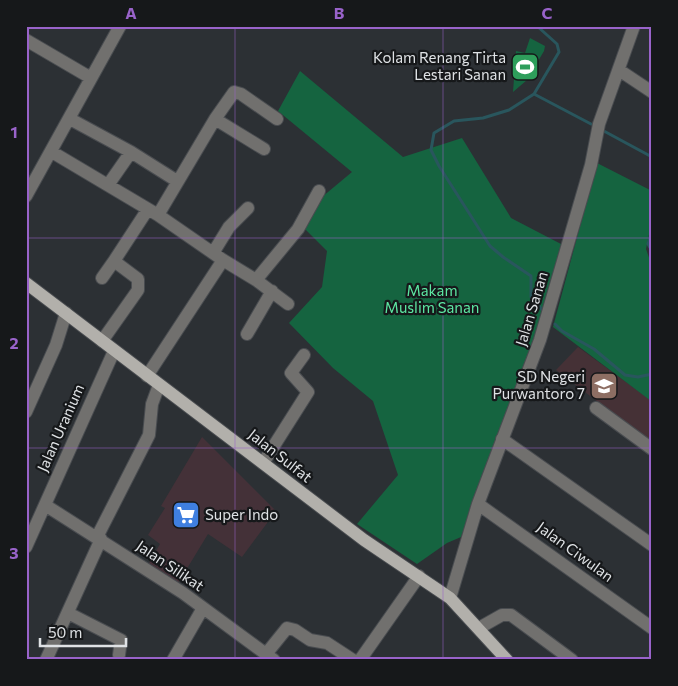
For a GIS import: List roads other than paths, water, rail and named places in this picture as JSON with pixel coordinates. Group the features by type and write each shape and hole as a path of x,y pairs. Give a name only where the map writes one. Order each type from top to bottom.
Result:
{"main road":[{"name":"Jalan Sulfat","path":"26,283 364,540 450,598 507,660"}],"street":[{"name":"Jalan Sanan","path":"450,598 478,504 540,340 588,173 599,124 634,26"},
{"path":"26,196 52,152 119,27"},
{"path":"26,40 91,78"},
{"path":"619,70 652,92"},
{"path":"102,278 177,181 234,92 241,94 277,119"},
{"path":"70,119 131,152 177,181"},
{"path":"215,119 264,149"},
{"path":"52,152 153,212 218,257 256,280 288,304"},
{"path":"108,185 131,152"},
{"path":"256,280 298,229 319,191"},
{"path":"147,376 218,257 229,227 248,208"},
{"path":"102,341 138,290 138,279 114,261"},
{"path":"247,334 272,292"},
{"path":"26,412 56,345 66,313"},
{"name":"Jalan Uranium","path":"26,547 114,351"},
{"path":"263,463 308,392 291,373 304,355"},
{"path":"46,660 99,538 149,435 152,404 160,386"},
{"path":"596,408 652,449"},
{"path":"502,439 652,545"},
{"name":"Jalan Ciwulan","path":"478,504 652,628"},
{"name":"Jalan Silikat","path":"44,506 99,538 203,608 270,657"},
{"path":"360,660 419,576"},
{"path":"173,660 203,608"},
{"path":"68,613 121,640 119,655"},
{"path":"479,628 502,615 511,615 572,660"},
{"path":"270,657 286,628 295,630 310,640 327,643 353,660"}],"waterway":[{"path":"537,26 557,44 559,52 534,94 509,110 483,118 454,121 434,133 431,150 439,166 490,246 531,276 531,297 545,313"},
{"path":"534,94 591,124"},
{"path":"602,130 652,157"},
{"path":"652,231 648,244 652,251"},
{"path":"555,324 562,331 594,349 625,375 638,377 652,374"}],"place":[{"name":"Kolam Renang Tirta Lestari Sanan","path":"525,67"},
{"name":"SD Negeri Purwantoro 7","path":"604,386"},
{"name":"Super Indo","path":"186,515"}],"park label":[{"name":"Makam Muslim Sanan","path":"432,300"}]}
